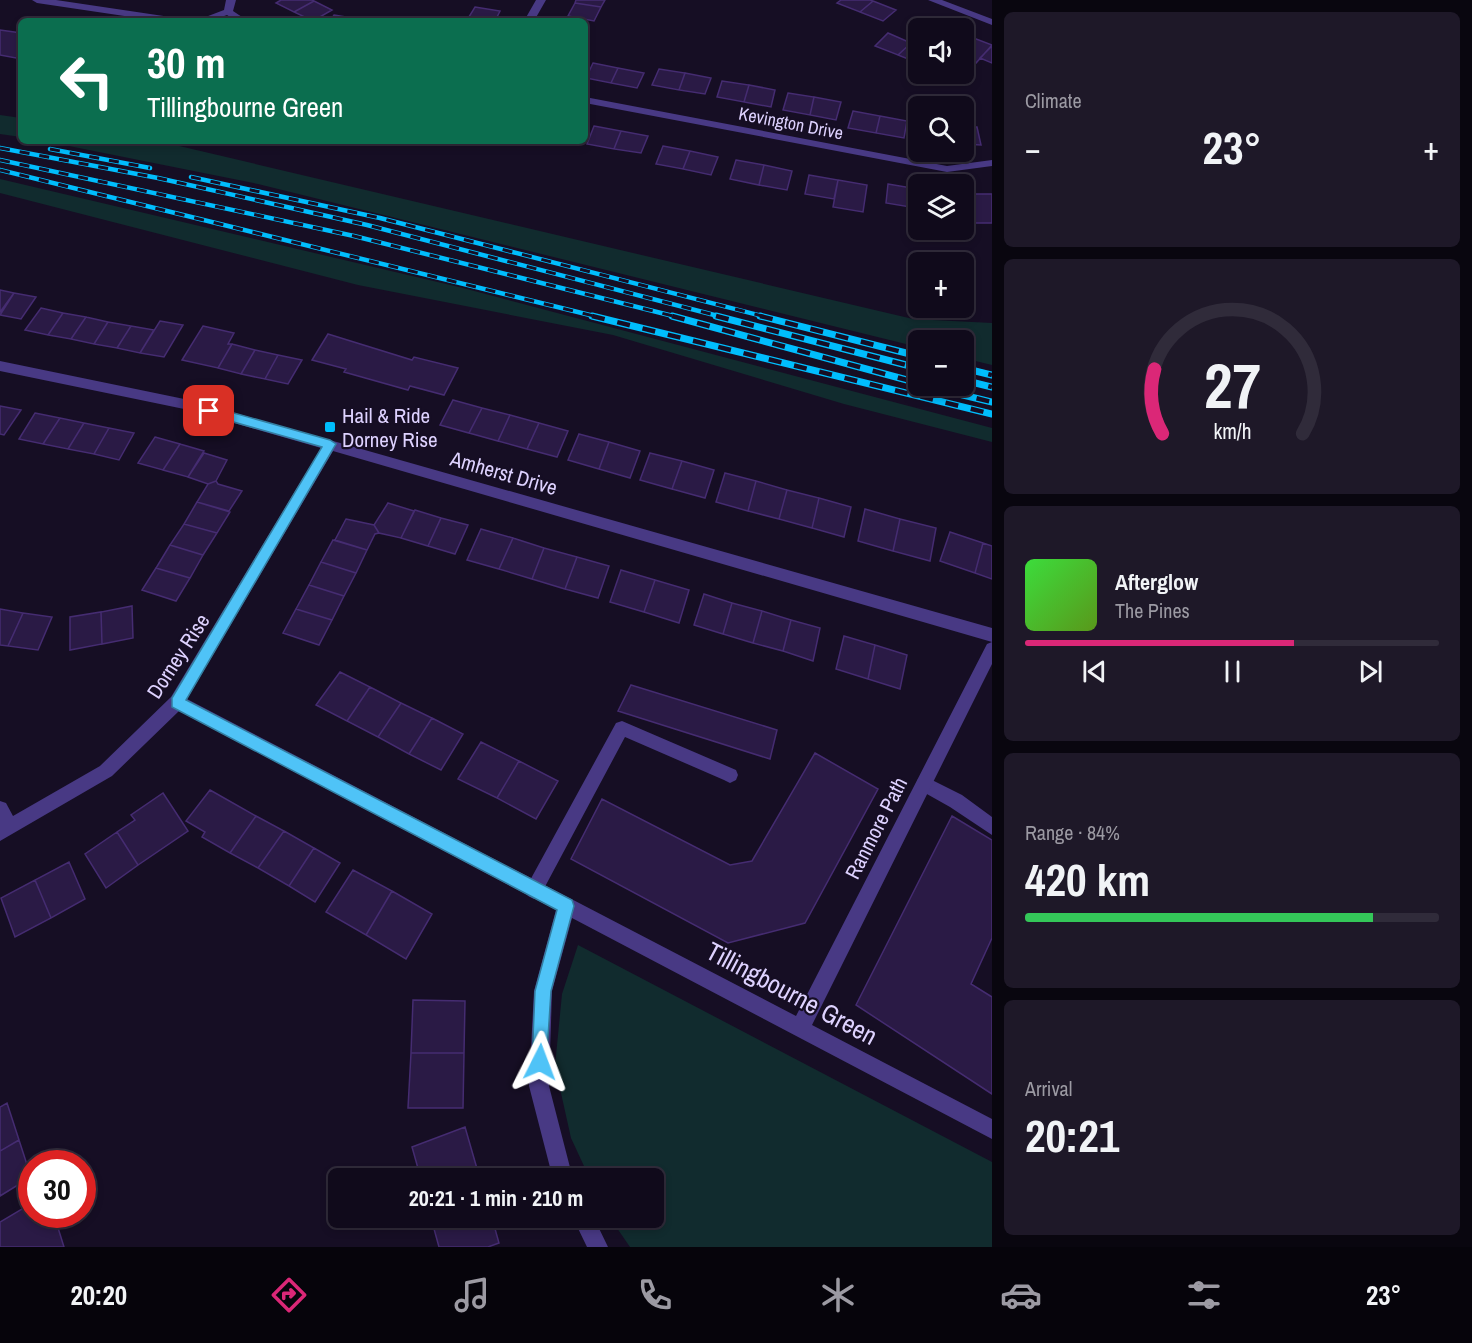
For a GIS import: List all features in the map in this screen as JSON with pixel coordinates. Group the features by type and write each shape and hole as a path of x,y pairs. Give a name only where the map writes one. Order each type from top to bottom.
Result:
{"street":[{"path":"37,0 157,18"},
{"path":"228,12 231,0"},
{"path":"531,18 541,0"},
{"path":"933,0 992,22"},
{"path":"209,18 228,12 238,18"},
{"name":"Kevington Drive","path":"588,101 947,169 992,163"},
{"name":"Amherst Drive","path":"0,366 189,405 992,635"},
{"name":"Dorney Rise","path":"5,830 106,771 177,702 330,444"},
{"name":"Ranmore Path","path":"800,1028 992,648"},
{"name":"Tillingbourne Green","path":"177,702 992,1129"},
{"path":"534,890 622,728 730,775"},
{"path":"924,784 956,801 992,827"},
{"path":"0,809 5,830"},
{"path":"560,1168 539,1086 543,991 566,906"},
{"path":"588,1228 598,1247"}],"green space":[{"path":"0,115 18,118 18,137 0,134"},
{"path":"59,144 171,144 908,318 992,323 992,365 974,361 974,330 908,330 908,345 258,184"},
{"path":"0,179 463,288 992,428 992,442 844,404 613,335 358,285 0,193"},
{"path":"578,945 992,1162 992,1247 630,1247 617,1228 664,1228 664,1168 585,1168 571,1138 555,1066 562,994"}],"building":[{"path":"281,0 314,1 294,12 276,3"},
{"path":"576,0 605,0 601,7 575,3"},
{"path":"841,0 873,1 860,12 837,3"},
{"path":"314,1 332,10 318,18 307,18 294,12"},
{"path":"873,1 896,10 883,21 860,12"},
{"path":"575,3 601,7 594,21 588,18 568,16"},
{"path":"475,7 500,11 496,18 468,18"},
{"path":"334,15 352,18 332,18"},
{"path":"0,30 18,33 18,56 16,58 0,55"},
{"path":"888,33 908,42 908,46 898,55 875,46"},
{"path":"974,38 992,45 976,63 974,62"},
{"path":"908,46 908,59 898,55"},
{"path":"992,46 992,63 980,58"},
{"path":"593,63 618,68 611,83 588,78"},
{"path":"618,68 644,73 637,88 611,83"},
{"path":"659,69 685,73 679,90 652,85"},
{"path":"685,73 711,78 705,94 679,90"},
{"path":"722,81 749,85 744,102 717,97"},
{"path":"749,85 775,90 771,107 744,102"},
{"path":"788,93 814,97 810,115 783,110"},
{"path":"814,97 841,102 836,120 810,115"},
{"path":"853,111 880,116 876,133 848,128"},
{"path":"880,116 907,121 904,138 876,133"},
{"path":"594,126 621,131 614,149 587,144"},
{"path":"974,127 977,127 981,145 974,145"},
{"path":"621,131 648,136 641,153 614,149"},
{"path":"663,146 690,151 683,169 656,164"},
{"path":"690,151 718,157 711,175 683,169"},
{"path":"736,160 764,165 759,185 730,179"},
{"path":"764,165 792,171 787,190 759,185"},
{"path":"809,175 838,180 834,199 805,194"},
{"path":"838,180 867,185 863,212 833,207"},
{"path":"888,184 908,187 908,207 886,203"},
{"path":"974,194 992,194 992,223 975,223"},
{"path":"0,290 14,293 0,312"},
{"path":"14,293 36,297 21,319 0,315"},
{"path":"41,308 63,313 48,335 25,330"},
{"path":"63,313 86,317 71,339 48,335"},
{"path":"86,317 108,322 94,344 71,339"},
{"path":"160,321 183,325 164,357 140,353"},
{"path":"108,322 131,326 117,348 94,344"},
{"path":"131,326 154,330 140,353 117,348"},
{"path":"203,326 234,333 228,344 232,344 218,368 182,360"},
{"path":"328,334 412,360 414,357 458,368 444,395 410,386 408,390 344,372 346,369 312,360"},
{"path":"232,344 255,350 241,374 218,368"},
{"path":"255,350 278,355 265,379 241,374"},
{"path":"278,355 302,360 288,384 265,379"},
{"path":"453,400 482,408 469,433 440,425"},
{"path":"0,406 21,410 4,435 0,434"},
{"path":"482,408 510,415 498,441 469,433"},
{"path":"35,413 60,418 43,444 19,439"},
{"path":"510,415 539,423 527,449 498,441"},
{"path":"60,418 84,423 68,449 43,444"},
{"path":"84,423 109,428 94,454 68,449"},
{"path":"539,423 568,431 557,457 527,449"},
{"path":"109,428 134,433 119,460 94,454"},
{"path":"579,434 609,442 599,469 568,460"},
{"path":"155,437 180,444 163,470 138,463"},
{"path":"609,442 640,451 630,478 599,469"},
{"path":"180,444 204,451 188,477 163,470"},
{"path":"204,453 227,460 216,481 208,484 188,477"},
{"path":"650,453 682,461 672,489 640,480"},
{"path":"682,461 714,470 705,498 672,489"},
{"path":"725,473 756,481 748,511 716,502"},
{"path":"216,481 218,484 242,491 229,511 197,502 208,484"},
{"path":"756,481 787,490 779,519 748,511"},
{"path":"787,490 819,498 812,528 779,519"},
{"path":"819,498 851,507 844,537 812,528"},
{"path":"197,502 230,512 217,533 184,524"},
{"path":"388,503 414,511 401,538 379,533 374,525"},
{"path":"865,509 900,519 893,551 858,541"},
{"path":"415,510 441,518 428,546 401,538"},
{"path":"441,518 468,525 455,554 428,546"},
{"path":"346,519 374,525 379,533 375,534 367,550 335,540"},
{"path":"900,519 936,528 930,561 893,551"},
{"path":"184,524 217,533 203,555 170,545"},
{"path":"481,529 513,538 499,569 467,560"},
{"path":"950,532 983,543 975,573 940,561"},
{"path":"513,538 544,548 532,579 499,569"},
{"path":"333,540 367,550 356,573 321,562"},
{"path":"983,543 992,546 992,579 975,573"},
{"path":"170,545 203,555 190,578 156,568"},
{"path":"544,548 577,557 565,589 532,579"},
{"path":"577,557 609,566 598,598 565,589"},
{"path":"321,562 356,573 344,596 309,585"},
{"path":"156,568 190,578 176,601 142,590"},
{"path":"621,570 655,580 644,612 610,602"},
{"path":"655,580 689,590 679,623 644,612"},
{"path":"309,585 344,596 332,620 296,609"},
{"path":"704,594 732,603 723,634 694,625"},
{"path":"732,603 762,611 753,643 723,634"},
{"path":"132,606 133,638 102,644 101,612"},
{"path":"0,609 23,613 8,646 0,645"},
{"path":"296,609 332,620 319,645 283,633"},
{"path":"762,611 791,620 783,651 753,643"},
{"path":"101,612 102,644 70,650 70,617"},
{"path":"23,613 52,617 38,650 8,646"},
{"path":"791,620 820,628 813,661 783,651"},
{"path":"844,636 875,645 868,679 836,669"},
{"path":"875,645 907,655 900,689 868,679"},
{"path":"340,672 370,687 347,721 316,705"},
{"path":"631,685 777,730 770,759 618,711"},
{"path":"370,687 401,703 378,737 347,721"},
{"path":"401,703 432,718 409,754 378,737"},
{"path":"432,718 463,734 441,770 409,754"},
{"path":"481,742 519,761 497,798 458,779"},
{"path":"815,753 878,789 805,923 728,943 571,859 602,799 730,865 752,861"},
{"path":"519,761 558,781 536,819 497,798"},
{"path":"210,790 256,816 230,853 202,837 205,832 186,821"},
{"path":"163,793 188,831 138,865 117,832 135,820 131,815"},
{"path":"256,816 284,831 258,868 230,853"},
{"path":"952,816 992,840 992,938 971,984 992,997 992,1094 856,1005"},
{"path":"284,831 314,848 289,886 258,868"},
{"path":"117,832 138,865 106,888 85,854"},
{"path":"314,848 340,863 315,902 289,886"},
{"path":"69,862 85,899 51,918 35,880"},
{"path":"353,870 392,891 366,935 326,912"},
{"path":"35,880 51,918 15,937 1,898"},
{"path":"392,891 432,914 406,959 366,935"},
{"path":"413,1000 465,1001 464,1053 411,1053"},
{"path":"411,1053 464,1053 463,1108 408,1108"},
{"path":"7,1103 19,1140 0,1151 0,1107"},
{"path":"465,1127 477,1168 418,1168 412,1147"},
{"path":"19,1140 22,1150 18,1150 18,1185 0,1196 0,1151"},
{"path":"18,1211 18,1228 58,1228 64,1247 0,1247 0,1222"},
{"path":"434,1228 495,1228 499,1243 488,1247 439,1247"}],"railway":[{"path":"0,148 158,178 367,225 722,317"},
{"path":"50,149 150,168"},
{"path":"0,160 354,236 677,317"},
{"path":"0,170 598,317"},
{"path":"191,177 380,218 766,317"},
{"path":"592,316 992,414"},
{"path":"672,316 908,380"},
{"path":"716,316 908,365"},
{"path":"760,316 908,353"},
{"path":"974,371 992,375"},
{"path":"974,383 992,387"},
{"path":"967,396 992,402"}],"place":[{"name":"Hail & Ride Dorney Rise","path":"330,427"}],"route":[{"path":"209,411 330,444 177,702 566,906 543,991 540,1062"}]}
